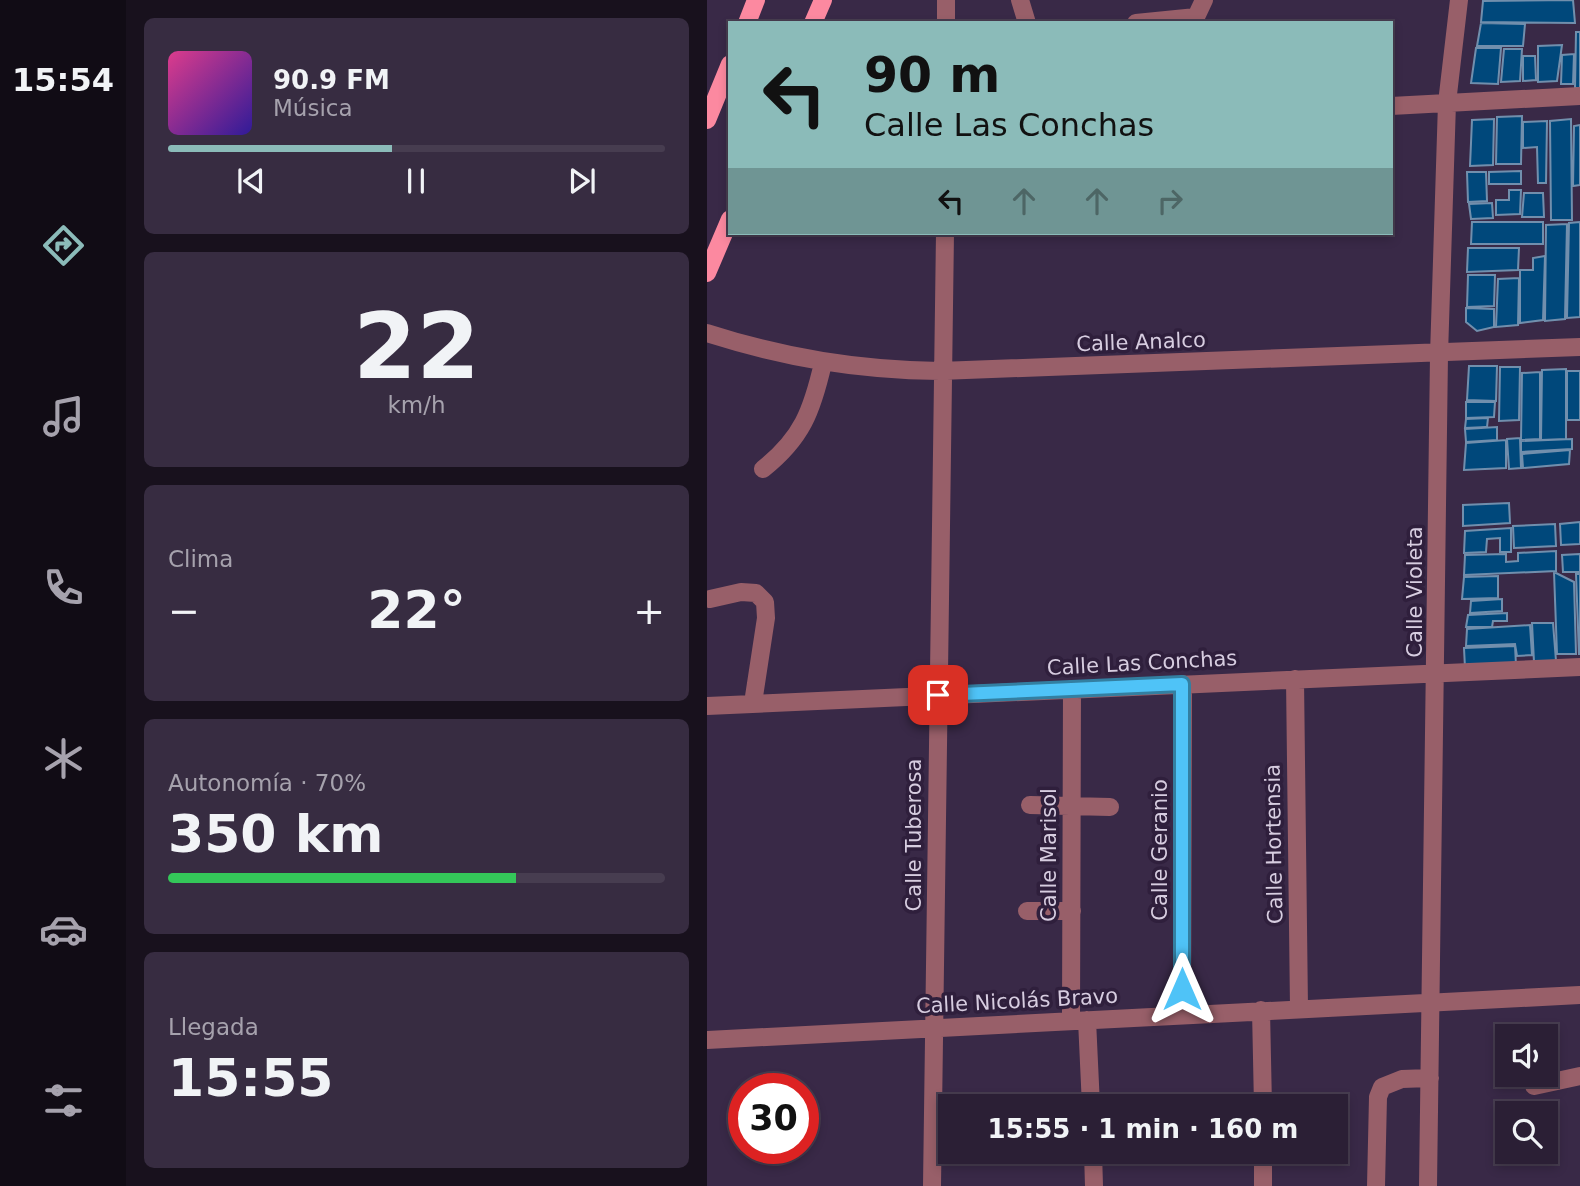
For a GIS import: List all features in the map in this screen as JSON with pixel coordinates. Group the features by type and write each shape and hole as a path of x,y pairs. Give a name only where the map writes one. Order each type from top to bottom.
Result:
{"main road":[{"path":"748,21 756,0"},
{"path":"814,21 823,0"},
{"path":"707,120 728,69"},
{"path":"707,273 728,224"}],"street":[{"path":"946,0 946,21"},
{"path":"1020,0 1026,21"},
{"path":"1156,21 1196,17 1203,0"},
{"name":"Calle Violeta","path":"1428,1186 1437,672 1439,355 1447,103 1459,0"},
{"path":"1393,106 1580,96"},
{"name":"Calle Tuberosa","path":"932,1186 940,371 945,235"},
{"name":"Calle Analco","path":"707,333 823,363 874,370 940,371 1580,348"},
{"path":"763,469 796,439 816,392 823,363"},
{"path":"710,599 741,592 757,593 765,602 766,618 753,704"},
{"name":"Calle Las Conchas","path":"707,706 1580,667"},
{"name":"Calle Hortensia","path":"1295,679 1299,1008"},
{"name":"Calle Geranio","path":"1182,684 1182,1015"},
{"name":"Calle Marisol","path":"1072,689 1072,911 1079,1021 1089,1094"},
{"path":"1030,805 1110,807"},
{"path":"1027,911 1072,911"},
{"name":"Calle Nicolás Bravo","path":"707,1040 1580,995"},
{"path":"1261,1010 1263,1094"},
{"path":"1558,1081 1580,1076"},
{"path":"1376,1186 1378,1097 1382,1087 1402,1079 1430,1078"},
{"path":"1093,1164 1094,1186"},
{"path":"1263,1164 1263,1186"}],"building":[{"path":"1573,0 1575,23 1481,22 1483,1"},
{"path":"1481,23 1525,24 1523,46 1477,46"},
{"path":"1576,32 1580,32 1580,88 1575,88"},
{"path":"1562,45 1557,81 1538,82 1538,46"},
{"path":"1476,48 1501,48 1498,84 1471,83"},
{"path":"1504,49 1522,49 1520,81 1501,82"},
{"path":"1574,54 1573,84 1561,84 1562,55"},
{"path":"1523,56 1535,56 1536,80 1523,81"},
{"path":"1522,116 1521,164 1496,164 1497,117"},
{"path":"1494,119 1493,165 1470,166 1472,120"},
{"path":"1571,119 1572,220 1551,220 1550,121"},
{"path":"1547,121 1546,183 1538,183 1537,147 1523,148 1523,122"},
{"path":"1580,125 1580,185 1573,186 1574,126"},
{"path":"1521,171 1521,184 1489,184 1489,172"},
{"path":"1467,172 1486,172 1487,201 1468,202"},
{"path":"1509,190 1521,190 1520,214 1496,215 1496,200 1509,200"},
{"path":"1524,193 1543,193 1544,217 1522,217"},
{"path":"1492,203 1493,218 1471,219 1469,204"},
{"path":"1472,222 1543,222 1543,244 1471,244"},
{"path":"1580,222 1580,317 1567,318 1569,223"},
{"path":"1567,224 1565,319 1545,321 1546,225"},
{"path":"1468,248 1519,248 1518,270 1467,272"},
{"path":"1545,256 1543,320 1520,323 1520,270 1533,270 1533,258"},
{"path":"1468,275 1495,275 1494,306 1467,307"},
{"path":"1519,278 1518,325 1496,327 1498,279"},
{"path":"1466,308 1494,309 1494,327 1477,331 1466,322"},
{"path":"1469,366 1497,366 1496,401 1467,400"},
{"path":"1500,367 1520,367 1519,420 1499,421"},
{"path":"1566,369 1566,439 1541,440 1542,370"},
{"path":"1567,371 1580,371 1580,420 1567,420"},
{"path":"1540,372 1540,439 1521,440 1522,373"},
{"path":"1466,402 1495,402 1494,417 1466,418"},
{"path":"1488,418 1487,427 1465,428 1466,419"},
{"path":"1497,427 1497,440 1466,442 1465,429"},
{"path":"1520,438 1521,468 1509,469 1507,439"},
{"path":"1572,439 1572,449 1521,452 1521,441"},
{"path":"1506,440 1506,468 1464,470 1466,443"},
{"path":"1570,450 1569,464 1523,468 1522,454"},
{"path":"1509,503 1510,523 1463,526 1463,505"},
{"path":"1580,522 1580,544 1561,545 1560,524"},
{"path":"1555,524 1556,546 1514,548 1513,526"},
{"path":"1511,528 1511,552 1500,552 1500,538 1487,539 1486,552 1464,553 1465,531"},
{"path":"1556,551 1556,571 1464,575 1465,555 1506,554 1506,562 1518,561 1518,553"},
{"path":"1580,554 1580,572 1563,572 1562,555"},
{"path":"1554,572 1574,582 1576,654 1557,654"},
{"path":"1576,574 1580,574 1580,654 1579,654"},
{"path":"1498,576 1498,598 1462,599 1464,577"},
{"path":"1502,599 1502,611 1470,613 1471,601"},
{"path":"1507,613 1507,621 1493,621 1492,627 1466,627 1468,615"},
{"path":"1532,623 1553,623 1556,661 1534,662"},
{"path":"1530,625 1532,655 1517,656 1515,644 1466,646 1467,629"},
{"path":"1515,646 1516,665 1465,668 1464,648"}],"route":[{"path":"938,695 1182,684 1182,989"}]}
